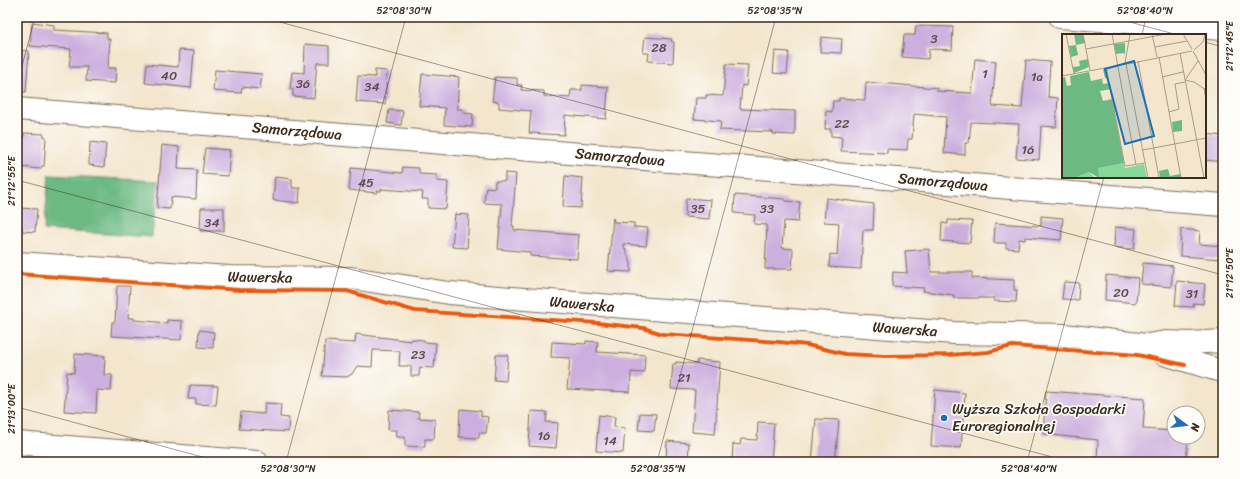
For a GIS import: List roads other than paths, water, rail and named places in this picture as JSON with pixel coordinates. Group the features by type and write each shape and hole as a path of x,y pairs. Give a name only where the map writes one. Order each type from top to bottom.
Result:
{"street":[{"path":"1060,17 1223,29"},
{"name":"Samorządowa","path":"17,109 1223,205"},
{"name":"Wawerska","path":"17,263 230,277 351,278 449,293 498,298 946,332 1064,335 1147,345 1166,342 1189,343 1223,341"},
{"path":"1222,372 1218,363 1218,354 1223,344"},
{"name":"Wawerska","path":"1147,345 1164,354 1222,372"},
{"path":"17,443 256,462"}],"place":[{"name":"Wyższa Szkoła Gospodarki Euroregionalnej","path":"944,418"}]}
